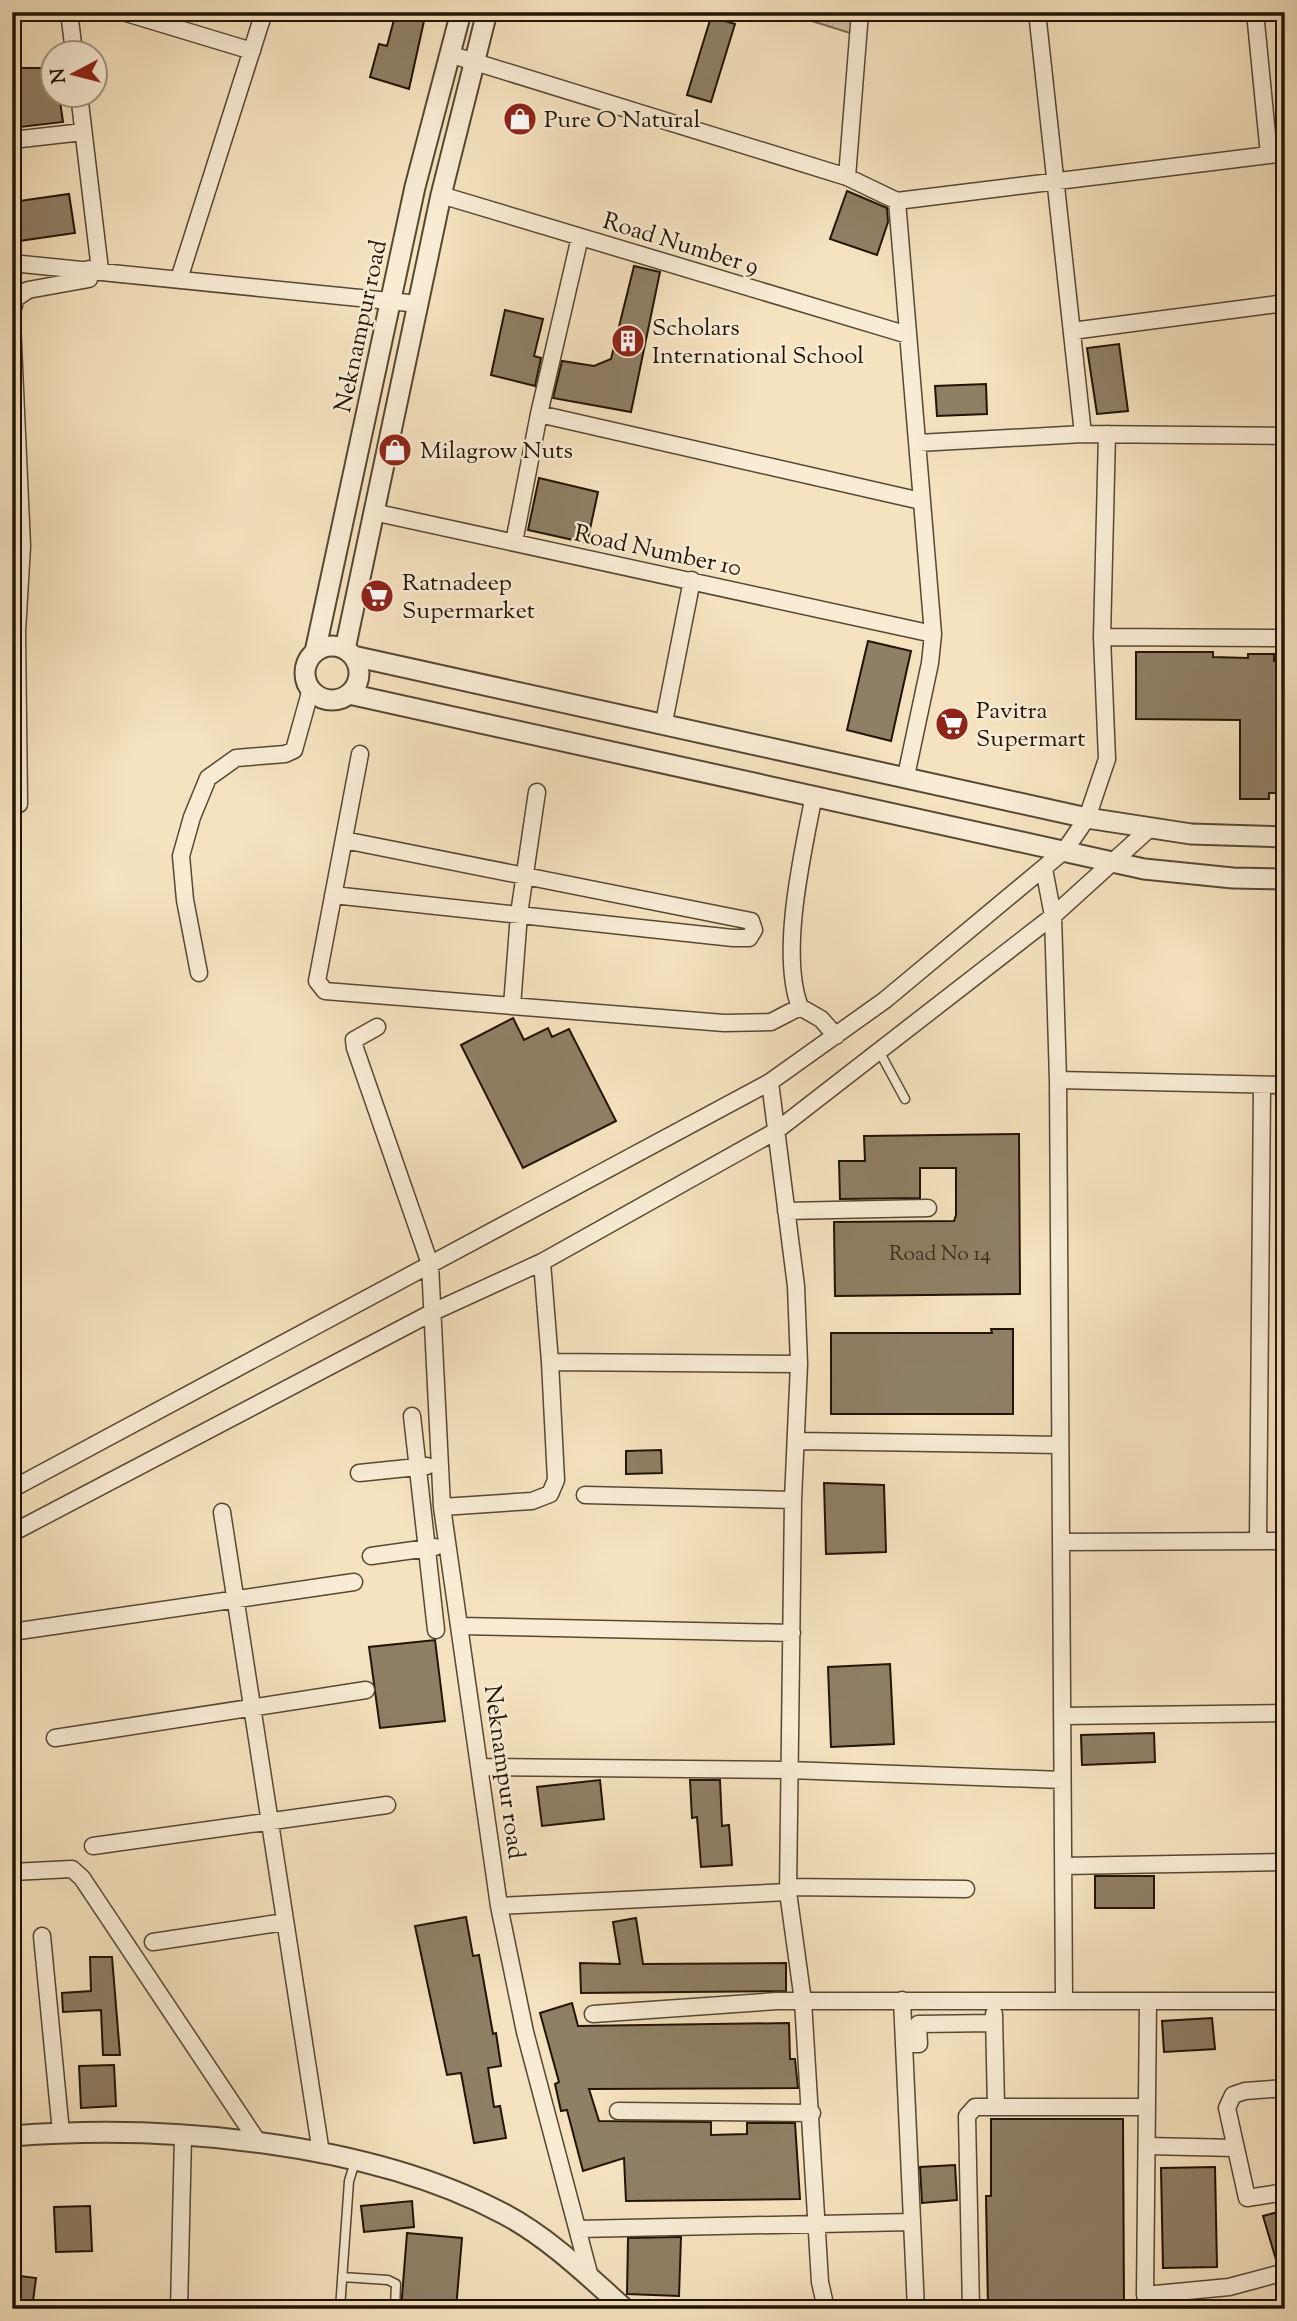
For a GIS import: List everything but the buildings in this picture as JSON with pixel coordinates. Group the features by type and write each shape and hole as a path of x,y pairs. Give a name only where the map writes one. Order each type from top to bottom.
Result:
{"street":[{"path":"69,12 72,38"},
{"path":"123,12 252,51"},
{"path":"179,279 264,12"},
{"name":"Neknampur road","path":"315,652 390,301 461,12"},
{"path":"349,694 359,676 349,653 373,512 441,195 487,12"},
{"path":"847,177 860,12"},
{"path":"1037,12 1083,434"},
{"path":"449,54 847,177 897,201 1277,154 1255,12"},
{"path":"12,312 16,298 28,290 89,279 95,270 80,108"},
{"path":"12,140 83,132"},
{"name":"Road Number 9","path":"441,195 908,335"},
{"path":"897,201 933,634 930,663 906,776"},
{"path":"514,542 539,414 580,237"},
{"path":"12,263 419,304"},
{"path":"1072,331 1285,303"},
{"path":"12,322 22,546 17,632 19,804"},
{"path":"539,414 921,501"},
{"path":"918,443 1083,434 1285,436"},
{"path":"12,1489 770,1082 886,1000 1065,849 1087,818 1107,759 1102,638 1107,435"},
{"name":"Road Number 10","path":"373,512 933,634"},
{"path":"664,722 692,580"},
{"path":"1102,638 1285,638"},
{"path":"199,973 185,900 181,856 192,817 208,778 236,758 285,754 294,750 311,689 305,670 315,652 335,646 349,653 1087,818 1149,829 1285,837"},
{"path":"311,689 329,699 349,694 1065,849 1113,862 1186,874 1285,879"},
{"path":"360,754 317,981 325,991 724,1023 771,1022 800,1007"},
{"path":"512,1006 519,914 537,792"},
{"path":"814,794 796,909 790,968 793,989 800,1007 821,1019 836,1036"},
{"path":"12,1532 433,1312 542,1262 776,1131 1053,916 1149,829"},
{"path":"333,895 733,938 749,938 754,930 751,921 344,840"},
{"path":"1044,869 1053,916 1058,1080 1064,2001"},
{"name":"Neknampur road","path":"377,1027 354,1040 355,1048 430,1264 442,1507 499,1906 525,2032 590,2277"},
{"path":"1058,1080 1285,1085"},
{"path":"770,1082 796,1286 799,1364 793,1500 788,1889 803,2001 812,2113 820,2282 826,2309"},
{"path":"1258,1541 1262,1085"},
{"path":"786,1211 928,1208"},
{"path":"442,1507 532,1502 550,1494 556,1480 542,1262"},
{"path":"550,1362 799,1364"},
{"path":"412,1416 436,1630"},
{"path":"797,1441 1060,1445"},
{"path":"359,1473 440,1464"},
{"path":"585,1495 793,1500"},
{"path":"222,1513 321,2154"},
{"path":"1062,1542 1285,1541"},
{"path":"371,1556 447,1545"},
{"path":"12,1632 354,1582"},
{"path":"460,1626 792,1633"},
{"path":"55,1738 366,1690"},
{"path":"1062,1716 1285,1713"},
{"path":"479,1767 789,1770 1062,1780"},
{"path":"93,1846 387,1805"},
{"path":"1063,1866 1285,1862"},
{"path":"12,1872 72,1869 82,1878 258,2142"},
{"path":"499,1906 788,1889 967,1889"},
{"path":"153,1942 285,1922"},
{"path":"43,1936 61,2132"},
{"path":"902,2000 916,2309"},
{"path":"593,2014 803,2001 1285,2001"},
{"path":"993,2001 996,2107"},
{"path":"1148,2002 1145,2295 1229,2287 1285,2272"},
{"path":"904,2044 919,2044 918,2024 994,2023"},
{"path":"1285,2088 1245,2091 1233,2095 1227,2108 1247,2198 1285,2192"},
{"path":"971,2309 967,2116 975,2107 1147,2107"},
{"path":"618,2111 812,2113"},
{"path":"12,2136 61,2132 183,2136 258,2142 355,2162 452,2190 505,2214 540,2236 625,2309"},
{"path":"180,2309 183,2136"},
{"path":"1147,2146 1236,2148"},
{"path":"578,2229 912,2222"}],"lane":[{"path":"879,1051 905,1099"},
{"path":"340,2309 349,2181 355,2162"},
{"path":"342,2277 388,2280 396,2284 395,2307"}],"green space":[{"path":"783,12 854,12 853,34"}],"place":[{"name":"Pure O Natural","path":"520,119"},
{"name":"Scholars International School","path":"628,341"},
{"name":"Milagrow Nuts","path":"395,450"},
{"name":"Ratnadeep Supermarket","path":"377,596"},
{"name":"Pavitra Supermart","path":"952,724"}]}
